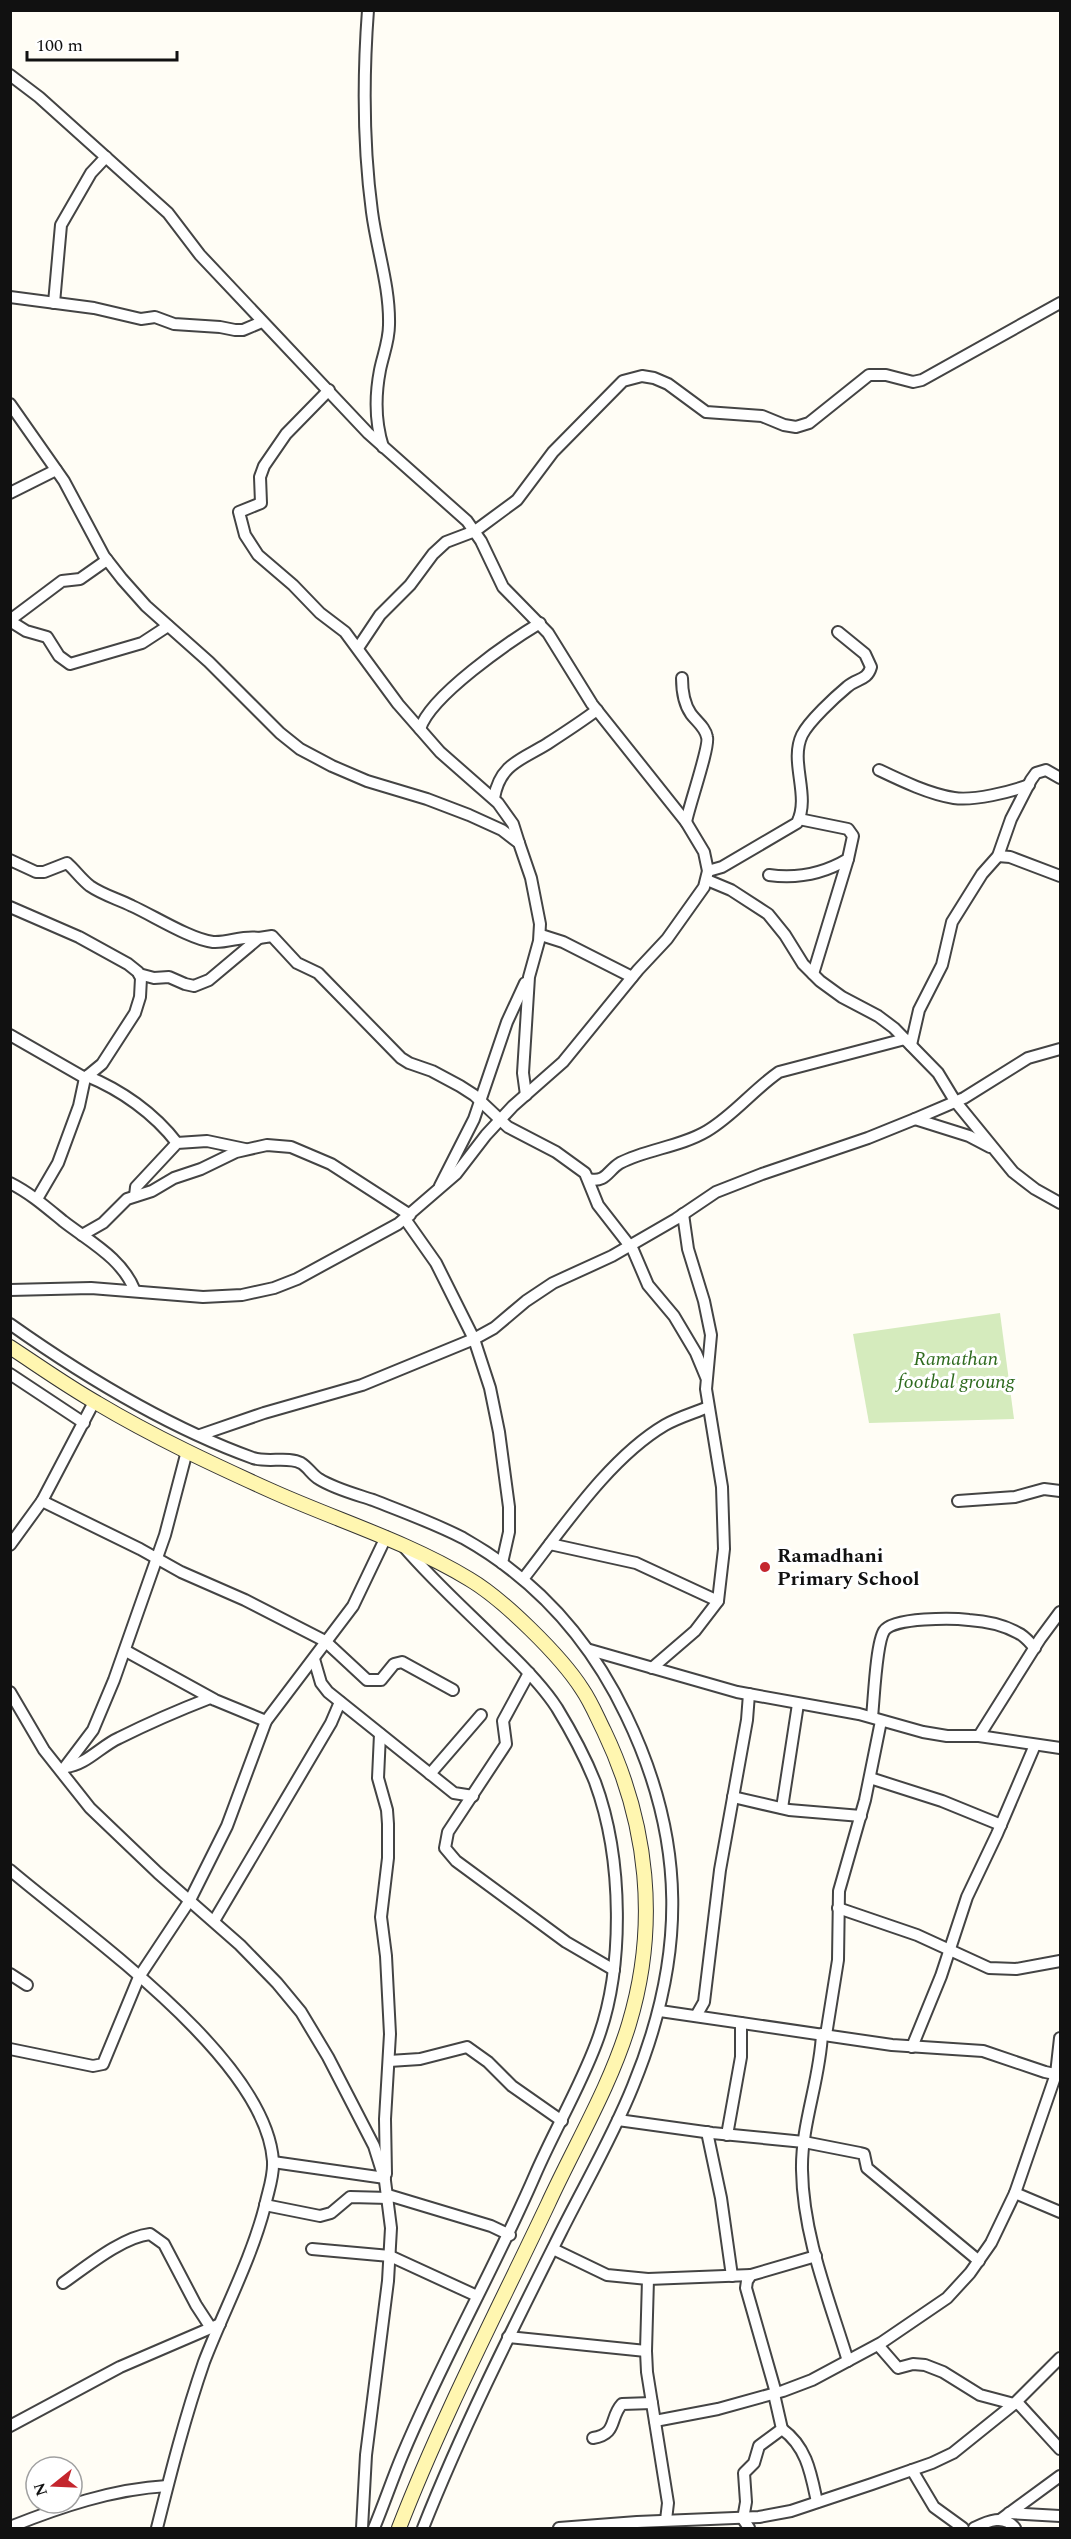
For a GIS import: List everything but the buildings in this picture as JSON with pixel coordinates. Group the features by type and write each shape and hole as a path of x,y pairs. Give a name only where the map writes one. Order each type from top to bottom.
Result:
{"main road":[{"path":"10,1347 94,1402 187,1451 291,1499 386,1537 437,1561 474,1582 505,1607 558,1658 583,1689 617,1758 629,1797 646,1870 646,1915 641,1972 629,2024 597,2103 481,2342 423,2468 399,2529"}],"street":[{"path":"368,10 364,75 368,166 372,212 386,287 389,325 387,347 380,370 377,412 384,447"},
{"path":"10,75 39,97 168,213 200,255 262,322 384,447 453,507 475,531 499,582 540,623 597,710 686,822 704,852 708,876 700,895 672,932 563,1062 526,1095 486,1135 466,1162 408,1217 316,1270 274,1288 242,1295 202,1297 91,1288 10,1290"},
{"path":"54,303 61,225 91,173 105,157"},
{"path":"10,297 118,312 141,319 155,317 174,324 243,330 262,322"},
{"path":"358,648 380,615 410,585 425,563 441,546 475,531 517,500 553,452 623,381 642,376 654,378 668,384 706,412 762,416 784,425 795,426 809,423 869,375 886,375 913,382 922,380 1060,303"},
{"path":"329,390 283,438 264,466 260,477 261,503 244,508 239,516 245,535 258,555 293,585 320,613 345,632 398,704 445,758 494,798 513,824 531,878 541,935 529,977 507,1022 494,1067 471,1125 438,1190"},
{"path":"10,404 81,510 107,560 146,606 208,662 280,734 308,754 367,781 427,799 469,815 502,830 519,843"},
{"path":"10,493 56,470"},
{"path":"107,560 80,579 62,581 10,621 26,631 46,637 65,662 74,664 142,643 168,626"},
{"path":"420,729 426,716 461,680 496,651 540,623"},
{"path":"708,876 797,823 801,799 798,753 802,735 847,687 865,679 871,667 865,654 838,632"},
{"path":"682,678 689,709 704,729 708,744 693,789 686,822"},
{"path":"494,798 503,773 514,762 545,745 597,710"},
{"path":"908,1042 919,1010 942,965 952,922 982,874 998,856 1011,819 1029,785 1036,773 1041,771 1046,770 1060,778"},
{"path":"879,771 956,798 999,795 1029,785"},
{"path":"799,819 848,829 853,836 813,974"},
{"path":"998,856 1010,857 1060,876"},
{"path":"769,875 794,878 827,870 848,859"},
{"path":"10,860 36,872 44,872 67,863 83,880 108,896 175,928 205,939 218,942 272,936 297,963 318,973 401,1058 439,1074 480,1100 500,1121 584,1171 598,1205 630,1244 648,1285 678,1322 696,1353 706,1377"},
{"path":"708,876 768,914 785,935 802,964 842,997 878,1016 908,1042 938,1073 956,1101 1013,1172 1035,1189 1060,1203"},
{"path":"10,908 69,932 128,964 139,974 154,978 169,977 194,986 208,980 260,938"},
{"path":"541,935 563,942 632,977"},
{"path":"37,1199 58,1163 79,1106 86,1077 102,1064 135,1013 141,989 139,974"},
{"path":"526,1095 523,1073 529,977"},
{"path":"10,1035 86,1077 125,1095 177,1143"},
{"path":"589,1179 603,1178 621,1163 673,1146 708,1131 779,1072 908,1042"},
{"path":"200,1435 264,1413 362,1385 474,1339 494,1328 526,1301 553,1283 607,1258 716,1192 915,1119 956,1101 1028,1058 1060,1049"},
{"path":"915,1119 969,1136 994,1149"},
{"path":"135,1196 136,1187 177,1143 207,1141 246,1149"},
{"path":"81,1235 104,1223 122,1203 135,1196 152,1191 174,1178 246,1149 267,1145 291,1147 331,1164 408,1217 436,1263 474,1339 494,1405 508,1497 509,1532 502,1563"},
{"path":"10,1183 37,1199 99,1247 123,1269 135,1291"},
{"path":"652,1668 695,1631 718,1601 724,1549 723,1499 708,1407 706,1377 711,1335 706,1308 688,1249 683,1214"},
{"path":"10,1324 106,1387 200,1435 264,1461 300,1463 323,1481 441,1527 502,1563 549,1603 590,1650 617,1693 652,1778 666,1825 673,1895 670,1951 660,2012 640,2070 618,2120 508,2337 448,2465 423,2529"},
{"path":"10,1374 84,1423"},
{"path":"10,1545 42,1501 94,1402"},
{"path":"523,1579 575,1511 633,1449 666,1425 708,1407"},
{"path":"64,1769 98,1721 126,1651 170,1519 187,1451"},
{"path":"958,1501 1015,1497 1044,1489 1060,1491"},
{"path":"42,1501 181,1572 245,1600 325,1641 367,1680 377,1682 381,1680 394,1664 402,1662 453,1690"},
{"path":"10,2049 93,2066 103,2064 139,1977 190,1900 227,1826 266,1721 357,1600 386,1537"},
{"path":"550,1544 636,1563 718,1601"},
{"path":"374,2529 402,2456 477,2296 510,2235 536,2171 562,2121 597,2041 614,1970 616,1898 610,1837 595,1783 555,1706 530,1673 440,1587 404,1547"},
{"path":"979,1736 1060,1612"},
{"path":"848,2361 816,2256 804,2203 802,2169 804,2142 838,1960 838,1908 844,1869 870,1778 881,1643 885,1630 904,1621 980,1621 1020,1634 1035,1648"},
{"path":"590,1650 749,1694 839,1710 923,1732 947,1736 979,1736 1060,1748"},
{"path":"126,1651 210,1698 266,1721"},
{"path":"314,1659 323,1687 340,1702 454,1793 473,1796"},
{"path":"530,1673 503,1721 506,1744 444,1841 447,1852 566,1942 614,1970"},
{"path":"10,1692 37,1739 64,1769 77,1792 116,1833 214,1921 277,1983 301,2012 353,2103 374,2146 388,2197 390,2256 366,2455 362,2529"},
{"path":"696,2016 704,2002 711,1928 749,1694"},
{"path":"64,1769 79,1764 117,1739 210,1698"},
{"path":"214,1921 331,1723 340,1702"},
{"path":"782,1808 798,1704"},
{"path":"430,1774 481,1715"},
{"path":"380,1734 378,1778 387,1810 388,1824 388,1858 381,1917 389,1994 385,2180"},
{"path":"912,2047 941,1976 967,1897 1035,1745"},
{"path":"870,1778 942,1801 1001,1825"},
{"path":"454,1793 459,1806 458,1816"},
{"path":"733,1797 782,1808 861,1816"},
{"path":"10,1870 183,2016 222,2058 252,2102 264,2125 273,2162 272,2179 265,2205 240,2279 216,2326 180,2437 158,2529"},
{"path":"838,1908 949,1948 978,1964 1000,1969 1060,1961"},
{"path":"10,1974 27,1985"},
{"path":"660,2012 912,2047 982,2051 1058,2074"},
{"path":"727,2134 734,2110 741,2057 741,2023"},
{"path":"655,2421 718,2409 812,2380 878,2345 947,2298 979,2261 991,2243 1015,2193 1058,2074 1060,2038"},
{"path":"389,2061 420,2059 467,2047 482,2057 512,2085 562,2121"},
{"path":"618,2120 804,2142 864,2154 867,2168 979,2261"},
{"path":"706,2132 721,2198 732,2276"},
{"path":"273,2162 385,2180"},
{"path":"1015,2193 1060,2212"},
{"path":"265,2205 320,2216 331,2212 350,2197 388,2197 481,2223 510,2235"},
{"path":"63,2283 119,2246 141,2235 150,2234 164,2244 182,2281 216,2326"},
{"path":"553,2248 606,2275 648,2279 751,2275 816,2256"},
{"path":"312,2249 390,2256 477,2296"},
{"path":"751,2275 746,2288 775,2393 782,2429 803,2452 817,2502"},
{"path":"648,2279 646,2351 668,2503 666,2520"},
{"path":"10,2426 120,2367 216,2326"},
{"path":"508,2337 646,2351"},
{"path":"878,2345 898,2367 925,2364 943,2372 980,2395 1016,2403 1060,2449"},
{"path":"559,2529 666,2520 746,2524 912,2470 952,2453 1016,2403 1060,2358"},
{"path":"593,2438 600,2437 612,2428 622,2404 652,2403"},
{"path":"746,2524 744,2473 754,2463 759,2446 782,2429"},
{"path":"912,2470 934,2506 963,2529"},
{"path":"975,2529 1004,2517 1060,2476"},
{"path":"10,2527 31,2523 116,2493 167,2486"},
{"path":"1004,2517 1060,2516"},
{"path":"1004,2517 1015,2529"}],"green space":[{"name":"Ramathan footbal groung","path":"1000,1313 1014,1419 869,1423 853,1334"}],"place":[{"name":"Ramadhani Primary School","path":"765,1567"}]}
